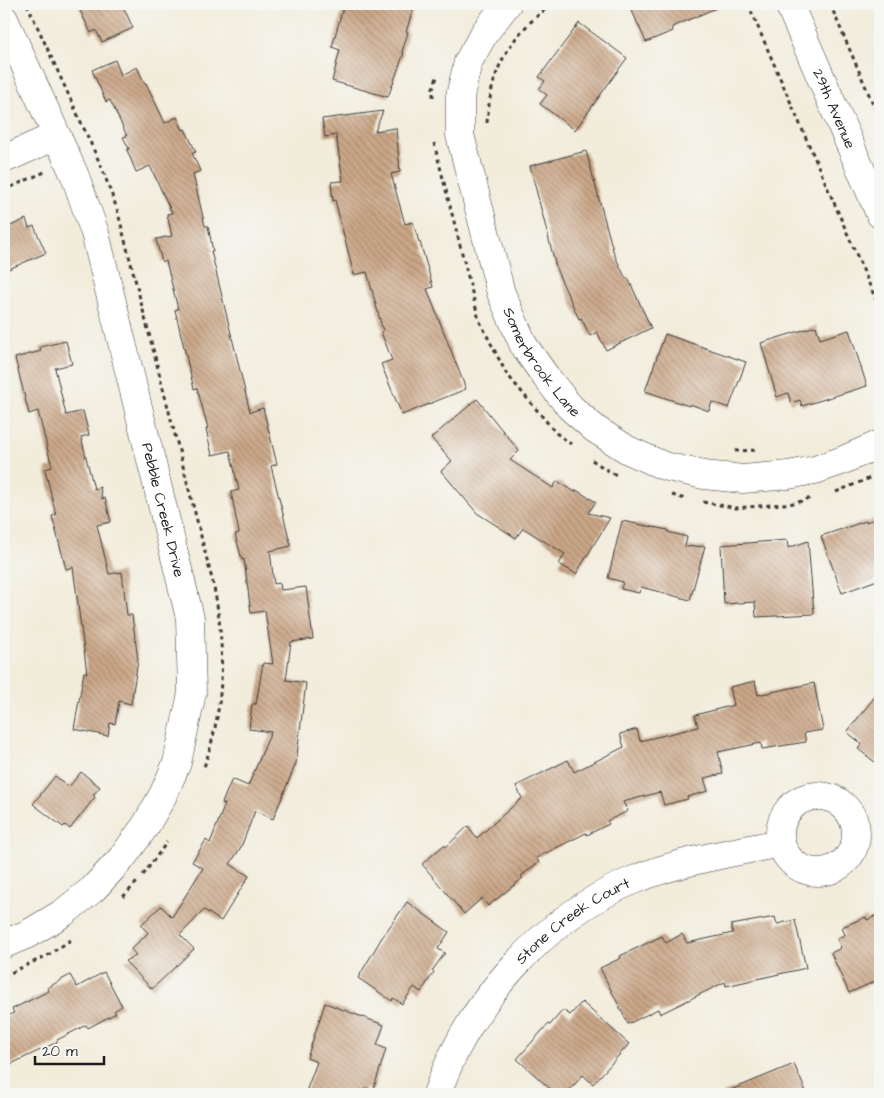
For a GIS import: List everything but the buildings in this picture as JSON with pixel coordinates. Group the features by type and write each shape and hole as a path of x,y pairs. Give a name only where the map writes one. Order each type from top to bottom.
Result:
{"street":[{"name":"Somerbrook Lane","path":"508,4 485,32 468,62 460,96 460,135 501,293 524,346 570,408 595,429 628,450 664,466 704,475 743,479 788,475 815,470 880,444"},
{"name":"29th Avenue","path":"788,4 880,214"},
{"name":"Pebble Creek Drive","path":"4,19 75,176 95,233 190,618 192,693 176,763 163,795 146,825 122,858 93,889 63,913 34,930 4,944"},
{"path":"4,159 56,136"},
{"name":"Stone Creek Court","path":"437,1094 454,1053 474,1018 498,984 528,951 561,923 594,900 620,886 665,868 701,858 781,843"}],"path":[{"path":"487,129 489,97 498,67 516,36 552,4"},
{"path":"748,4 880,309"},
{"path":"830,4 880,120"},
{"path":"433,98 433,88 439,72"},
{"path":"434,138 434,148 480,320 506,373 556,433 571,444"},
{"path":"41,164 48,181"},
{"path":"4,190 52,169"},
{"path":"728,451 767,450"},
{"path":"587,455 610,472 626,478"},
{"path":"829,494 846,489 880,474"},
{"path":"668,494 693,500"},
{"path":"702,502 736,508 795,503 812,498"}]}
